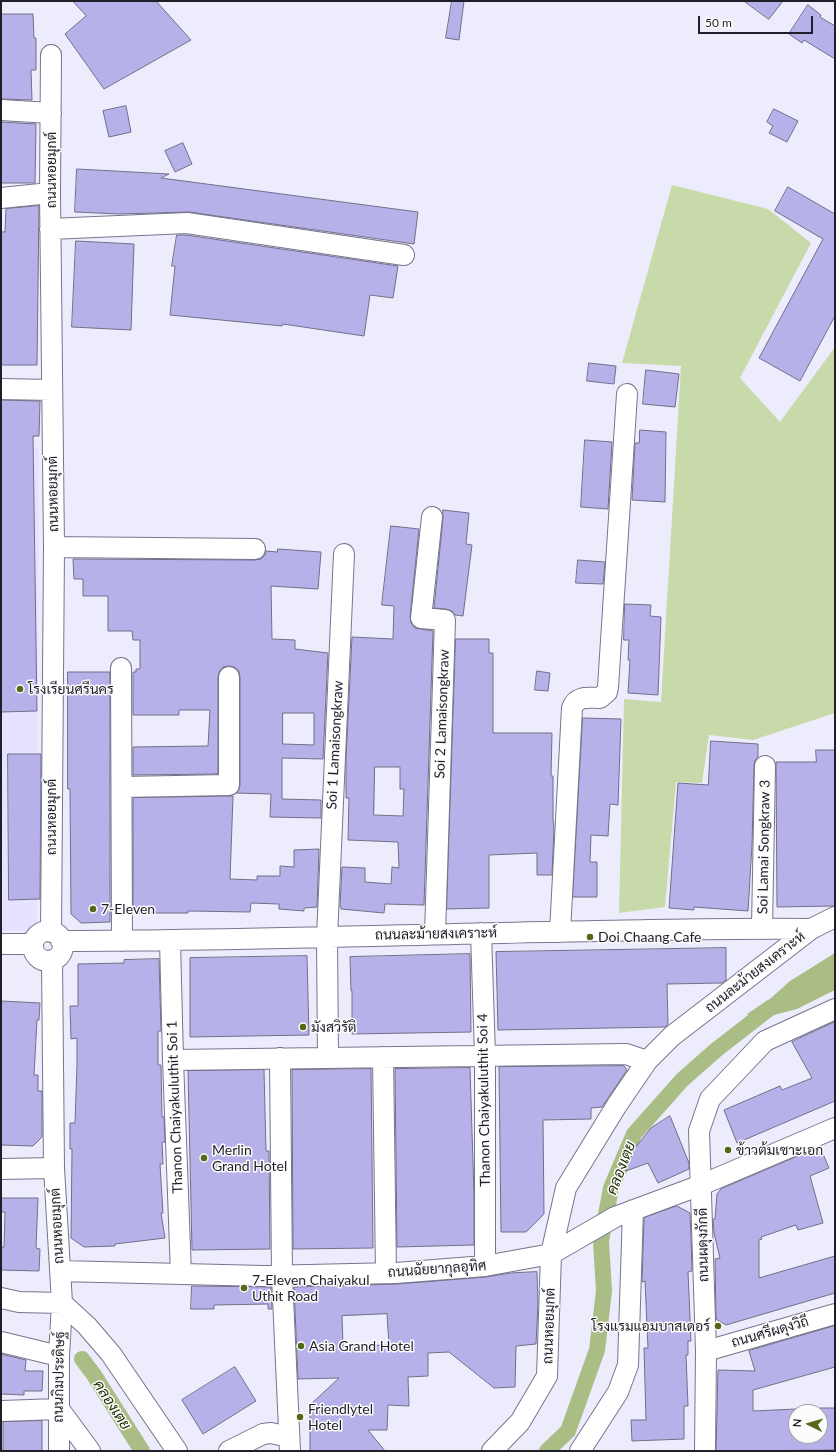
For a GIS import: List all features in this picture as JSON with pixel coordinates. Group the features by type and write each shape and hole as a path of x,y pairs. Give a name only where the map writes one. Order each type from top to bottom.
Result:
{"street":[{"name":"ถนนหอยมุกต์","path":"51,55 50,229 54,547 56,936"},
{"path":"1,110 51,113"},
{"path":"1,198 50,193"},
{"path":"50,229 188,223 404,254"},
{"path":"1,389 52,390"},
{"path":"560,932 572,708 576,700 581,698 600,698 607,692 608,687 627,394"},
{"name":"Soi 2 Lamaisongkraw","path":"432,517 421,618 445,620 435,934"},
{"path":"54,547 255,549"},
{"name":"Soi 1 Lamaisongkraw","path":"328,1058 327,937 344,554"},
{"path":"121,668 122,941"},
{"path":"122,787 228,784 230,677"},
{"name":"Soi Lamai Songkraw 3","path":"762,928 765,766"},
{"name":"ถนนละม้ายสงเคราะห์","path":"558,1251 566,1188 617,1105 647,1061 672,1036 811,929 835,917"},
{"name":"ถนนละม้ายสงเคราะห์","path":"56,936 122,941 762,928 811,929"},
{"path":"46,932 56,936 62,950 60,955 47,961 38,957 33,949 33,944 38,935 46,932"},
{"name":"Thanon Chaiyakuluthit Soi 4","path":"481,933 485,1055 485,1266"},
{"name":"Thanon Chaiyakuluthit Soi 1","path":"170,940 181,1274"},
{"path":"1,944 33,944"},
{"name":"ถนนหอยมุกต์","path":"52,960 54,1168 61,1310"},
{"name":"ถนนผดุงภักดี","path":"705,1451 706,1351 699,1131 710,1099 765,1041 835,1009"},
{"path":"173,1060 383,1056 626,1054 647,1061"},
{"path":"383,1056 386,1273"},
{"path":"280,1058 282,1276 290,1444"},
{"path":"701,1185 835,1128"},
{"path":"1,1168 54,1168"},
{"name":"ถนนฉัยยากุลอุทิศ","path":"60,1271 282,1276 386,1273 485,1266 558,1251 624,1214 701,1185"},
{"path":"580,1451 618,1392 628,1365 624,1214"},
{"name":"ถนนหอยมุกต์","path":"492,1451 520,1422 547,1376 558,1251"},
{"path":"1,1298 61,1310 87,1326 111,1354 177,1451"},
{"name":"ถนนกิมประดิษฐ์","path":"58,1451 61,1310"},
{"name":"ถนนศรีผดุงวิถี","path":"706,1351 835,1314"},
{"path":"1,1342 59,1354"},
{"path":"1,1411 59,1409 90,1451"},
{"path":"230,1451 263,1434 271,1433 290,1444"}],"shaded area":[{"path":"672,185 768,209 811,243 740,378 780,422 835,347 835,713 753,740 709,735 702,783 676,782 665,907 619,913 624,699 661,702 681,366 622,363"},
{"name":"โรงเรียนศรีนคร","path":"1,447 39,448 37,931 1,931"},
{"path":"835,953 835,990 797,1009 770,1016 756,1026 747,1014 771,998 790,981"}],"building":[{"path":"73,1 156,1 191,40 104,89 65,34 86,16"},
{"path":"452,1 464,1 459,40 446,38"},
{"path":"744,1 783,1 769,19"},
{"path":"808,5 821,15 820,17 835,26 835,59 804,40 802,43 789,34"},
{"path":"1,14 33,14 34,38 36,38 36,70 31,70 32,100 1,99"},
{"path":"126,106 131,132 109,137 103,111"},
{"path":"774,109 798,121 787,142 769,133 773,126 767,122"},
{"path":"1,122 36,124 35,183 1,183"},
{"path":"183,143 192,164 175,172 165,151"},
{"path":"77,169 169,174 161,178 418,212 414,244 189,212 119,214 75,212"},
{"path":"788,187 835,214 835,316 800,381 759,358 823,239 775,211"},
{"path":"39,206 37,365 1,365 1,232 5,232 6,209"},
{"path":"177,235 186,235 398,266 393,298 370,295 364,336 283,324 282,326 170,315 175,266 172,266"},
{"path":"76,241 134,244 131,330 72,327"},
{"path":"589,363 616,366 614,384 587,381"},
{"path":"646,370 679,374 675,407 643,404"},
{"path":"1,400 40,401 39,436 33,436 37,711 1,712"},
{"path":"640,430 666,432 665,502 632,500 635,443 639,443"},
{"path":"585,440 612,442 608,509 581,507"},
{"path":"443,510 469,513 466,544 472,545 463,616 455,615 452,611 446,609 434,608"},
{"path":"391,526 419,529 410,617 411,623 415,628 433,631 424,905 385,904 384,913 341,909 340,907 342,867 365,868 365,882 391,884 392,867 399,868 398,842 348,840 349,798 346,798 346,759 352,637 393,639 394,606 382,605","holes":["375,767 400,767 400,789 404,789 403,816 374,815"]},
{"path":"278,549 321,552 318,589 271,586 272,639 295,640 295,649 328,653 323,759 282,758 282,799 321,800 321,818 270,817 271,794 236,793 239,790 240,785 240,677 239,671 234,667 223,667 219,672 218,677 218,774 133,775 133,747 208,746 210,710 179,710 179,715 133,715 133,672 136,672 136,669 140,669 140,640 133,640 132,631 108,631 108,596 83,596 83,579 74,579 73,559 255,560 261,559 265,555 266,551 277,552","holes":["283,713 314,713 314,745 283,744"]},
{"path":"578,560 605,562 603,584 576,583"},
{"path":"625,604 651,605 650,616 661,617 658,695 628,693 630,660 628,660 629,640 624,640"},
{"path":"456,639 489,639 489,653 493,653 493,733 552,733 551,776 553,776 554,828 552,875 537,875 537,853 489,855 489,908 447,909"},
{"path":"537,671 550,673 548,691 535,690"},
{"path":"68,672 110,672 110,922 81,923 71,914 70,789 68,789"},
{"path":"583,718 621,719 618,805 610,804 608,836 591,835 590,862 597,862 597,897 573,897"},
{"path":"711,741 758,744 758,758 755,760 754,766 752,845 748,911 694,907 694,910 669,908 678,783 708,785"},
{"path":"816,750 835,750 835,906 777,907 776,762 816,762"},
{"path":"8,754 41,754 40,899 9,900"},
{"path":"233,796 230,879 257,880 257,876 280,876 280,866 294,867 294,850 319,849 317,907 304,908 304,911 279,909 279,904 251,903 250,912 188,911 188,913 133,913 133,798"},
{"path":"726,948 726,980 722,983 667,984 668,1024 665,1027 498,1030 496,952"},
{"path":"470,954 471,1032 352,1034 350,957"},
{"path":"307,956 309,1035 190,1037 190,958"},
{"path":"159,959 161,1031 158,1031 158,1065 161,1065 162,1117 164,1117 165,1142 162,1142 163,1164 160,1164 163,1213 161,1213 165,1238 115,1244 115,1246 84,1247 71,1238 72,1149 70,1149 70,1123 75,1123 77,1038 71,1039 70,1006 78,1006 78,964 124,963 124,960"},
{"path":"1,1001 40,1003 39,1020 37,1020 34,1075 38,1075 38,1091 42,1091 42,1137 33,1146 1,1145"},
{"path":"835,1022 835,1101 737,1143 724,1110 780,1086 782,1090 812,1078 792,1042"},
{"path":"624,1066 627,1070 602,1107 591,1108 591,1119 543,1120 544,1214 526,1232 501,1232 499,1067"},
{"path":"470,1068 474,1245 397,1247 395,1069"},
{"path":"371,1069 373,1248 293,1249 292,1070"},
{"path":"264,1070 266,1151 269,1151 270,1249 192,1250 188,1071"},
{"path":"670,1116 689,1163 689,1169 658,1183 648,1163 626,1171 634,1149 651,1128"},
{"path":"820,1147 829,1168 810,1176 823,1223 798,1230 796,1225 761,1237 762,1239 759,1240 759,1278 835,1256 835,1293 726,1325 716,1319 715,1259 720,1258 714,1233 713,1219 715,1219 717,1194 721,1189"},
{"path":"1,1198 38,1198 36,1248 40,1249 39,1271 1,1270 1,1247 4,1247 5,1212 1,1212"},
{"path":"677,1206 690,1213 692,1271 688,1272 691,1341 688,1341 688,1355 686,1355 688,1406 684,1406 684,1439 632,1441 631,1420 646,1420 644,1348 648,1348 645,1281 642,1282 644,1218"},
{"path":"537,1272 538,1304 536,1344 516,1346 515,1387 494,1388 449,1352 428,1353 428,1376 408,1377 409,1406 388,1405 387,1430 368,1430 385,1451 310,1451 310,1405 339,1378 298,1379 294,1287 397,1284 486,1277 511,1273","holes":["387,1314 389,1345 343,1346 342,1316"]},
{"path":"192,1286 271,1287 272,1309 268,1309 268,1304 214,1305 214,1309 191,1309"},
{"path":"835,1326 835,1367 753,1390 753,1411 788,1409 788,1444 828,1444 828,1408 835,1408 835,1450 716,1451 718,1370 755,1371 749,1351"},
{"path":"1,1354 26,1360 25,1371 43,1371 42,1391 24,1391 24,1395 1,1394"},
{"path":"235,1367 256,1401 203,1434 182,1400"},
{"path":"42,1421 42,1451 3,1451 3,1422"}],"waterway":[{"name":"คลองเตย","path":"547,1451 568,1431 597,1350 604,1291 601,1241 611,1188 634,1134 682,1080 716,1050 770,1008"},
{"name":"คลองเตย","path":"82,1359 94,1375 142,1451"}],"place":[{"name":"โรงเรียนศรีนคร","path":"20,689"},
{"name":"7-Eleven","path":"93,909"},
{"name":"Doi Chaang Cafe","path":"590,937"},
{"name":"มังสวิรัติ","path":"303,1027"},
{"name":"ข้าวต้มเซาะเอก","path":"728,1150"},
{"name":"Merlin Grand Hotel","path":"204,1158"},
{"name":"7-Eleven Chaiyakul Uthit Road","path":"244,1288"},
{"name":"โรงแรมแอมบาสเดอร์","path":"718,1326"},
{"name":"Asia Grand Hotel","path":"301,1346"},
{"name":"Friendlytel Hotel","path":"300,1417"}]}
